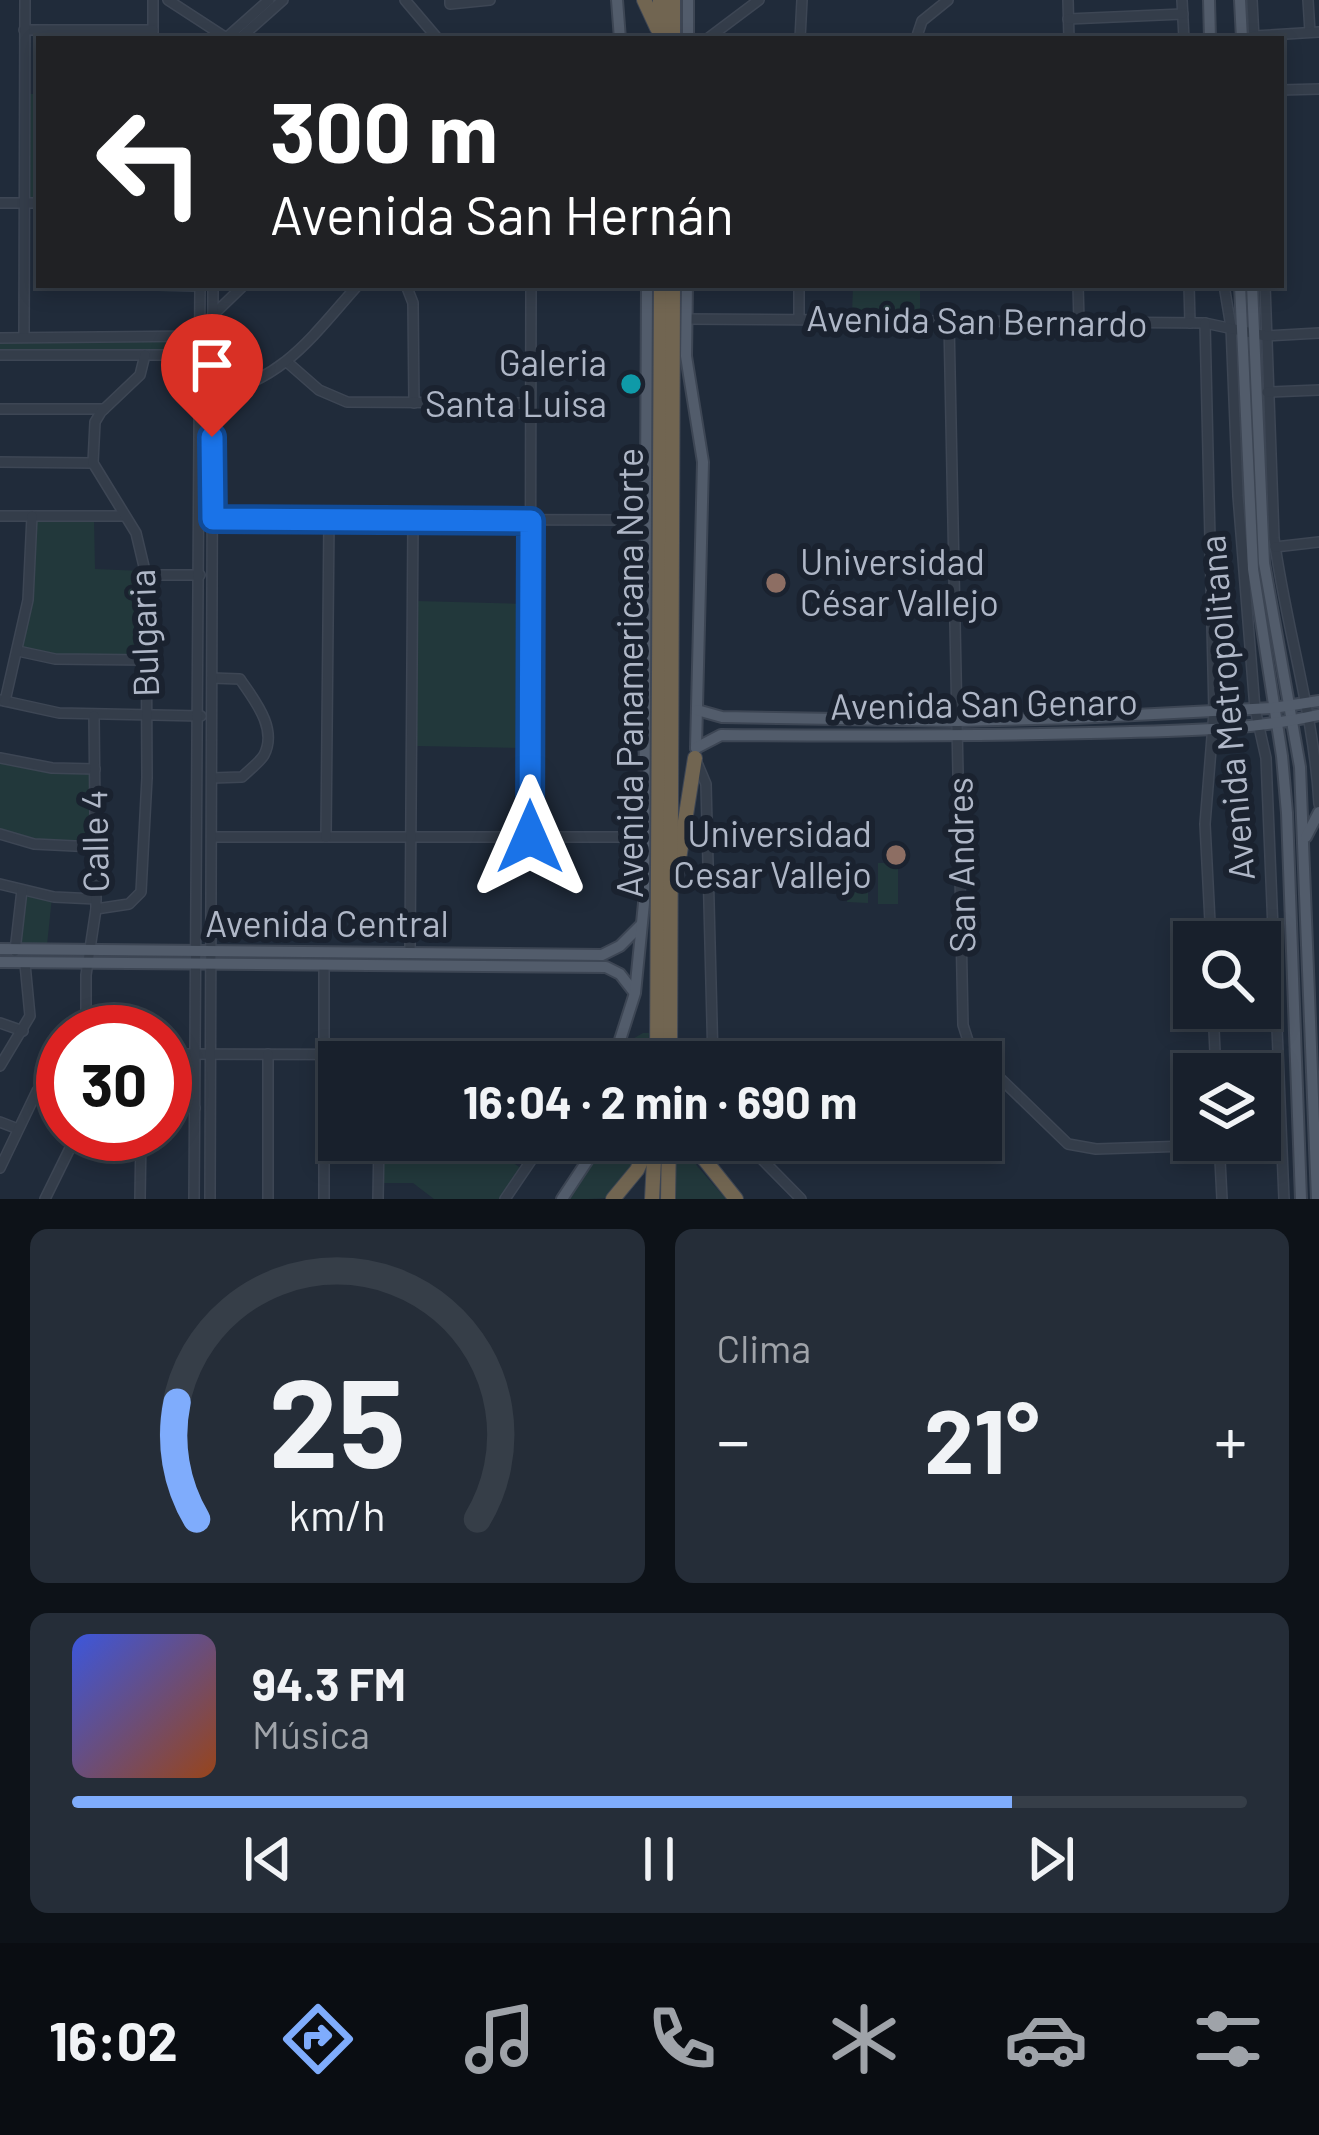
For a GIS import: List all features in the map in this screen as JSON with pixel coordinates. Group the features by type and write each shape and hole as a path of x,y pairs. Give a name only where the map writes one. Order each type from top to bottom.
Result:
{"highway":[{"path":"644,0 663,36"},
{"path":"660,0 664,36"},
{"path":"664,36 673,0"},
{"name":"Avenida Panamericana Norte","path":"657,1041 661,288"},
{"name":"Avenida Panamericana Norte","path":"670,1041 673,288"},
{"path":"671,900 695,753"},
{"path":"613,1199 642,1161"},
{"path":"652,1199 653,1161"},
{"path":"668,1199 669,1161"},
{"path":"706,1161 736,1199"}],"main road":[{"path":"617,0 617,36"},
{"path":"688,0 688,36"},
{"path":"1209,0 1210,36"},
{"path":"1240,0 1249,36"},
{"path":"619,1041 635,993 645,837 647,288"},
{"path":"687,288 691,398 704,462 695,753"},
{"path":"1241,288 1249,331"},
{"path":"1249,331 1252,288"},
{"name":"Avenida Metropolitana","path":"1249,331 1268,590 1291,705 1304,840 1317,1199"},
{"name":"Avenida Metropolitana","path":"1249,331 1253,569 1287,813 1301,1199"},
{"path":"1268,590 1284,606"},
{"name":"Avenida San Genaro","path":"697,710 713,717 958,721 1214,712 1314,702"},
{"name":"Avenida San Genaro","path":"695,753 721,735 1214,730 1315,716"},
{"path":"840,736 841,720"},
{"path":"1304,840 1319,808"},
{"name":"Avenida Central","path":"203,959 324,966 549,961 602,955 620,946 641,923"},
{"path":"1308,936 1319,948"},
{"name":"Avenida Central","path":"0,949 90,958 410,953 549,961 614,969 635,993"},
{"name":"Avenida Central","path":"0,962 90,958"},
{"path":"562,1199 587,1161"}],"street":[{"path":"24,337 25,0"},
{"path":"24,29 153,34 153,0"},
{"path":"168,0 223,36"},
{"path":"242,36 283,0"},
{"path":"405,0 435,36"},
{"path":"450,0 450,4 490,0"},
{"path":"711,36 759,0"},
{"path":"786,0 801,13"},
{"path":"800,36 802,0"},
{"path":"917,36 922,21 948,0"},
{"path":"1068,0 1069,36"},
{"path":"1182,0 1184,36"},
{"path":"1250,36 1252,0"},
{"path":"1272,36 1315,32 1308,0"},
{"path":"228,36 266,1"},
{"path":"1068,20 1183,14"},
{"path":"24,67 36,67"},
{"path":"1284,90 1319,89"},
{"path":"23,92 36,92"},
{"path":"0,203 36,203"},
{"path":"24,243 36,243"},
{"path":"24,283 36,283"},
{"path":"200,288 199,716 210,1199"},
{"path":"194,1199 196,1054 212,837 213,288"},
{"path":"212,316 241,288"},
{"path":"212,396 247,387 287,362 355,288"},
{"path":"407,288 412,303 414,403"},
{"path":"530,837 531,288"},
{"path":"799,288 799,319"},
{"path":"1078,288 1078,322"},
{"path":"1189,288 1190,323"},
{"name":"Avenida Metropolitana","path":"1226,288 1249,331 1267,392 1275,547 1284,606 1314,702 1319,808"},
{"path":"1249,331 1264,288"},
{"name":"Avenida San Bernardo","path":"687,319 1205,323 1249,331 1319,333"},
{"name":"San Andres","path":"949,321 963,1025 971,1050 1068,1144 1096,1149 1173,1145"},
{"path":"1205,323 1214,712 1205,824 1209,921"},
{"name":"Avenida Metropolitana","path":"1249,331 1238,496 1255,709 1266,758 1284,1199"},
{"path":"0,338 212,336"},
{"path":"0,355 212,354"},
{"path":"0,462 92,463 95,422 140,375 145,356"},
{"path":"287,362 337,399 530,404"},
{"path":"1267,392 1319,389"},
{"path":"0,409 104,409"},
{"name":"Bulgaria","path":"92,463 136,533 146,575 141,892 129,904 96,904"},
{"path":"0,516 124,516"},
{"path":"32,516 28,600 2,701 94,716 212,716"},
{"path":"213,519 646,520"},
{"path":"326,837 329,520"},
{"path":"410,953 413,521"},
{"path":"200,541 213,541"},
{"path":"1275,547 1319,542"},
{"path":"146,575 200,575"},
{"path":"18,651 55,659 145,660"},
{"path":"212,678 240,679 265,717 267,739 264,754 242,777 212,778"},
{"name":"Calle 4","path":"87,1005 96,904 94,716"},
{"path":"695,753 706,784 712,1041"},
{"path":"0,758 95,770"},
{"path":"0,834 34,844 95,847"},
{"path":"212,837 645,837"},
{"path":"0,884 96,904"},
{"path":"15,951 22,890"},
{"path":"0,1066 23,1030 30,1006 25,964"},
{"path":"324,966 324,1041"},
{"path":"0,1023 23,1030"},
{"path":"192,1054 318,1054"},
{"path":"268,1054 268,1199"},
{"path":"0,1168 36,1094"},
{"path":"0,1122 18,1129"},
{"path":"45,1199 64,1161"},
{"path":"140,1199 141,1161"},
{"path":"324,1161 324,1199"},
{"path":"379,1161 379,1199"},
{"path":"506,1199 530,1161"},
{"path":"763,1161 801,1199"},
{"path":"1220,1161 1222,1199"}],"green space":[{"path":"26,94 36,94 36,201 26,201"},
{"path":"853,288 920,288 920,315 852,315"},
{"path":"0,339 188,340 188,351 0,350"},
{"path":"34,517 94,519 95,569 143,571 141,657 53,655 21,647 32,599"},
{"path":"417,601 527,604 525,748 417,746"},
{"path":"0,761 92,772 91,843 37,839 0,829"},
{"path":"878,863 898,863 898,904 878,904"},
{"path":"848,870 868,870 868,903 847,902"},
{"path":"23,892 52,897 47,945 17,943"},
{"path":"643,1033 649,1033 649,1041 629,1041"},
{"path":"384,1161 510,1161 522,1169 501,1199 434,1199 413,1183 384,1183"},
{"path":"594,1161 636,1161 626,1181 608,1198 568,1199"},
{"path":"675,1161 694,1161 726,1199 675,1199"}],"place":[{"name":"Galeria Santa Luisa","path":"631,384"},
{"name":"Universidad César Vallejo","path":"776,583"},
{"name":"Universidad Cesar Vallejo","path":"896,855"}],"route":[{"path":"212,437 213,519 531,521 530,837"}]}
